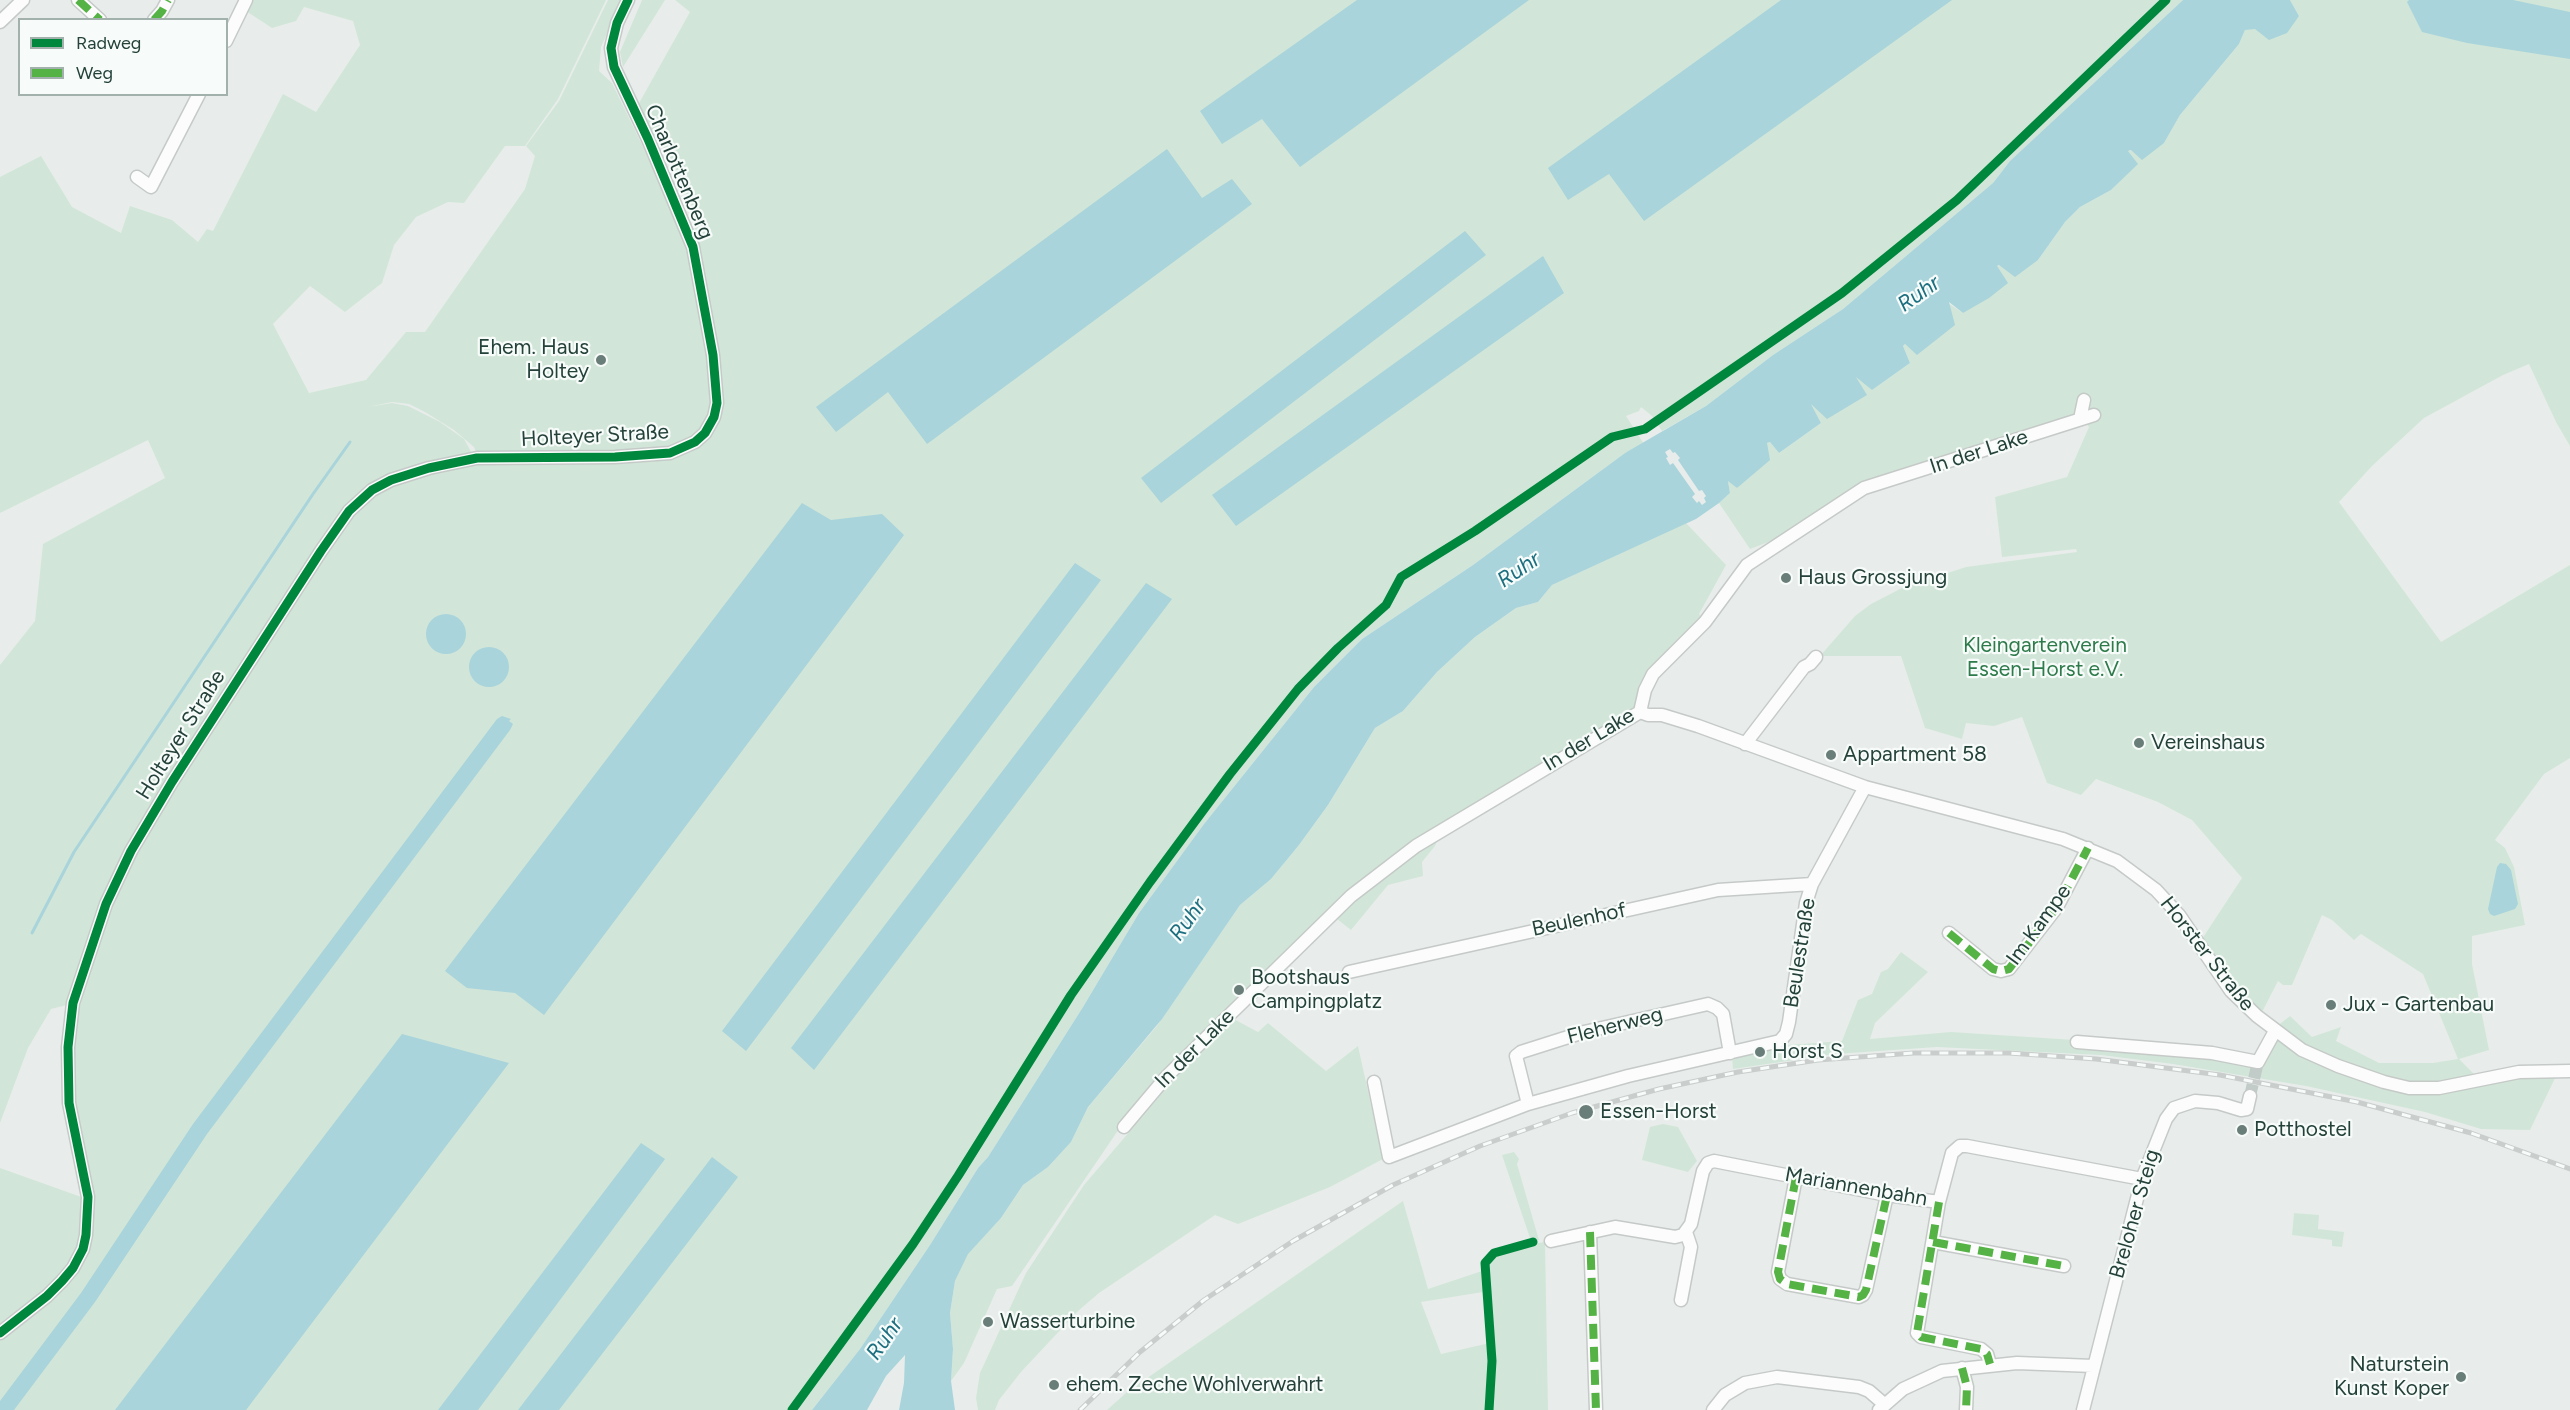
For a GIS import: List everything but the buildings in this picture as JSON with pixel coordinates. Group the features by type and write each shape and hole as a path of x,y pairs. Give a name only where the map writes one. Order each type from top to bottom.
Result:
{"street":[{"path":"0,22 23,0"},
{"path":"78,0 98,18"},
{"path":"156,18 168,0"},
{"path":"228,37 246,0"},
{"name":"Charlottenberg","path":"628,0 617,23 611,48 614,67 648,139 693,247 716,385 717,403 714,417 705,433"},
{"path":"137,177 152,187 198,96"},
{"path":"2080,419 2084,400"},
{"name":"In der Lake","path":"1124,1127 1167,1076 1351,896 1416,846 1642,707 1645,690 1653,674 1705,622 1747,565 1850,495 1864,488 2094,416"},
{"name":"Holteyer Straße","path":"0,1333 47,1296 62,1281 73,1268 83,1249 88,1197 69,1103 68,1047 73,1003 106,904 131,851 172,782 325,544 349,511 372,490 391,480 458,462 477,458 615,457 670,453 695,442 705,433"},
{"path":"1745,744 1804,667 1816,657"},
{"name":"Horster Straße","path":"1642,707 1648,715 1662,715 1865,787 2062,838 2117,861 2156,890 2179,915 2231,991 2275,1031 2314,1056 2384,1082 2409,1088 2439,1088 2519,1072 2570,1071"},
{"name":"Beulestraße","path":"1730,1053 1780,1041 1787,1031 1806,903 1812,884 1865,787"},
{"name":"Im Kampe","path":"1949,933 1993,969 2001,971 2009,969 2057,907 2088,848"},
{"name":"Beulenhof","path":"1349,972 1718,890 1812,884"},
{"name":"Fleherweg","path":"1528,1104 1516,1056 1521,1052 1584,1032 1708,1004 1715,1006 1723,1014 1730,1053"},
{"path":"2078,1042 2212,1053 2258,1062 2275,1031"},
{"path":"1374,1082 1389,1157 1528,1104 1730,1053"},
{"name":"Breloher Steig","path":"2083,1410 2142,1179 2166,1119 2174,1108 2187,1102 2204,1101 2241,1110 2247,1109 2250,1096"},
{"name":"Mariannenbahn","path":"1681,1300 1691,1246 1686,1232 1691,1224 1701,1174 1708,1163 1720,1161 1887,1195 1939,1202 1950,1155 1960,1146 2142,1179"},
{"path":"1796,1177 1778,1274 1786,1284 1859,1297 1863,1295 1887,1195"},
{"path":"1939,1202 1917,1333 1921,1337 1981,1349 1987,1354 1990,1364"},
{"path":"1551,1241 1620,1227 1676,1237 1686,1232"},
{"path":"1590,1232 1596,1410"},
{"path":"1933,1242 2064,1266"},
{"path":"1713,1410 1725,1395 1740,1386 1754,1380 1777,1377 1859,1387 1869,1391 1882,1407 1917,1381 1942,1371 1990,1364 2093,1366"},
{"path":"1962,1368 1967,1387 1966,1410"}],"green space":[{"path":"251,0 606,0 558,99 525,146 505,146 464,203 448,202 416,217 394,245 382,283 345,312 310,286 273,324 309,393 366,380 406,332 425,332 525,189 535,156 526,146 559,101 608,0 622,0 601,47 599,71 612,83 646,153 688,252 707,355 712,405 703,431 670,450 478,457 474,447 454,430 409,404 392,402 368,407 392,403 408,406 440,422 464,439 474,457 370,488 128,850 71,1004 51,1009 28,1048 0,1123 0,665 35,621 43,544 165,478 148,440 0,513 0,177 41,156 72,207 121,233 130,206 172,220 198,242 207,229 213,231 283,94 316,112 360,45 353,21 304,7 296,21 272,28 246,11"},
{"path":"642,0 665,0 623,67 620,52"},
{"path":"675,0 2183,0 2010,161 1993,183 1843,309 1773,355 1706,406 1662,431 1652,416 1641,407 1639,411 1626,416 1644,444 1625,453 1473,565 1362,639 1314,687 1204,824 1139,913 1083,1007 988,1157 978,1168 930,1245 860,1349 812,1410 0,1410 0,1334 48,1297 87,1235 70,1103 71,1031 90,959 133,855 319,560 364,500 393,483 457,463 671,457 719,413 692,206 661,142 665,134 658,144 638,105 690,12"},
{"name":"Kleingartenverein Essen-Horst e.V.","path":"2290,0 2570,0 2570,446 2529,364 2503,375 2424,418 2372,466 2339,502 2441,642 2570,565 2570,758 2544,774 2495,840 2505,848 2514,867 2525,925 2472,936 2472,964 2489,1050 2459,1059 2480,1080 2558,1072 2530,1130 2481,1129 2425,1112 2306,1086 2173,1064 2101,1055 1937,1047 1835,1054 1733,1069 1732,1057 1788,1045 1842,1041 1858,1000 1872,994 1881,972 1888,969 1901,952 1928,972 1875,1023 1870,1039 1951,1032 2075,1040 2258,1063 2272,1030 2290,1016 2312,1037 2341,1027 2336,1041 2379,1063 2433,1063 2458,1059 2423,974 2361,934 2354,940 2332,920 2322,915 2292,985 2283,985 2278,981 2260,1016 2257,1016 2200,942 2242,878 2192,820 2158,802 2096,779 2081,795 2047,783 2022,717 1994,726 1966,723 1962,739 1925,728 1901,656 1820,656 1855,616 1871,604 1902,588 1966,567 2077,552 2076,549 2002,557 1995,497 2067,477 2089,427 2084,420 1863,486 1784,536 1750,549 1719,503 1730,493 1728,481 1730,480 1737,488 1767,443 1770,442 1779,453 1821,423 1811,404 1866,395 1856,377 1858,376 1872,390 1910,363 1903,346 1905,344 1918,354 1932,342 1948,303 1963,313 1996,266 2038,260 2065,222 2080,207 2111,190 2137,164 2128,151 2164,143 2180,115 2239,44 2245,30 2299,16"},
{"path":"1686,523 1726,565 1699,614 1704,620 1651,673 1639,710 1440,832 1435,846 1422,862 1423,876 1388,885 1351,930 1332,915 1119,1129 1012,1286 997,1289 964,1363 951,1381 953,1349 950,1313 955,1281 968,1253 1001,1218 1023,1185 1048,1167 1071,1142 1088,1107 1156,1027 1240,905 1271,879 1299,845 1328,805 1375,728 1403,711 1437,672 1475,637 1516,608 1538,602 1552,585"},
{"path":"1228,1016 1258,1032 1268,1023 1326,1071 1358,1046 1383,1159 1330,1187 1238,1224 1215,1215 1099,1293 1078,1311 1021,1372 999,1400 995,1410 978,1410 976,1398 980,1373 1026,1273 1084,1185"},
{"path":"1663,1124 1678,1127 1697,1161 1688,1172 1642,1160 1650,1127"},
{"path":"1514,1152 1519,1159 1517,1164 1539,1240 1531,1241 1502,1155"},
{"path":"0,1168 87,1199 88,1209 72,1269 0,1331"},
{"path":"1403,1201 1428,1289 1485,1270 1487,1261 1494,1254 1545,1242 1548,1410 1107,1410 1127,1392","holes":["1483,1292 1490,1343 1441,1354 1421,1302"]},
{"path":"2294,1213 2319,1215 2318,1229 2344,1232 2342,1247 2332,1246 2332,1240 2292,1235"}],"water":[{"path":"1357,0 1529,0 1300,167 1262,119 1222,144 1200,111"},
{"path":"1781,0 1952,0 1644,221 1609,174 1568,200 1548,168"},
{"name":"Ruhr","path":"2183,0 2290,0 2299,16 2287,33 2269,40 2255,29 2245,30 2239,44 2180,115 2164,143 2142,160 2131,150 2128,151 2138,164 2111,190 2080,207 2065,222 2038,260 2015,277 1999,265 1997,266 2008,283 1989,298 1963,313 1949,302 1955,325 1917,355 1905,344 1903,346 1910,363 1872,390 1856,377 1867,395 1827,419 1811,404 1821,423 1779,453 1770,442 1767,443 1770,460 1737,488 1728,481 1730,493 1719,503 1696,519 1552,585 1538,602 1516,608 1475,637 1437,672 1403,711 1375,728 1328,805 1299,845 1271,879 1240,905 1162,1019 1088,1107 1071,1142 1048,1167 1023,1185 1001,1218 968,1254 955,1281 950,1313 953,1349 951,1381 955,1410 899,1410 904,1383 905,1355 886,1376 867,1410 812,1410 860,1349 930,1245 978,1168 988,1157 1083,1007 1139,913 1204,824 1314,687 1362,639 1473,565 1625,453 1706,406 1773,355 1843,309 1993,183 2010,161"},
{"path":"2409,0 2513,0 2570,12 2570,59 2467,43 2422,32 2407,2"},
{"path":"1167,149 1202,198 1232,179 1252,204 927,444 888,392 836,432 816,407"},
{"path":"1465,231 1486,255 1161,503 1141,478"},
{"path":"1543,256 1564,293 1236,526 1212,495"},
{"path":"802,503 831,520 882,514 904,535 544,1015 515,993 467,988 445,971"},
{"path":"1075,563 1101,580 746,1051 722,1031"},
{"path":"1146,583 1172,599 814,1070 791,1048"},
{"path":"446,614 454,615 460,620 465,626 465,642 460,648 454,653 446,654 438,653 432,648 427,642 426,634 427,626 432,620 438,615"},
{"path":"489,647 497,648 503,653 508,659 508,675 503,681 497,686 489,687 481,686 475,681 470,675 469,667 470,659 475,653 481,648"},
{"path":"502,716 511,719 509,721 513,724 510,730 207,1134 95,1302 14,1410 0,1410 0,1401 81,1293 193,1124 497,719"},
{"path":"2500,863 2506,864 2511,870 2518,904 2515,909 2494,916 2488,909 2497,867"},
{"path":"402,1034 509,1063 246,1410 115,1410"},
{"path":"641,1143 665,1159 478,1410 438,1410"},
{"path":"712,1157 738,1177 559,1410 518,1410"}],"pier":[{"path":"1670,449 1680,458 1678,460 1699,491 1702,490 1706,496 1704,498 1706,502 1702,505 1692,497 1695,494 1673,463 1670,465 1666,458 1668,457 1665,452"}],"waterway":[{"path":"32,933 74,852 350,442"}],"tunnel":[{"path":"2250,1096 2258,1062"}],"railway":[{"path":"1080,1410 1140,1352 1204,1300 1293,1241 1393,1185 1480,1146 1572,1113 1659,1089 1738,1072 1818,1060 1914,1053 2009,1053 2096,1059 2220,1075 2357,1102 2471,1133 2570,1169"}],"marked path":[{"path":"78,0 98,18"},
{"path":"156,18 168,0"},
{"path":"1949,933 1993,969 2001,971 2009,969 2057,907 2088,848"},
{"path":"1796,1177 1778,1272 1780,1279 1787,1284 1859,1297 1863,1295 1887,1195"},
{"path":"1939,1202 1917,1333 1921,1337 1981,1349 1987,1354 1990,1364"},
{"path":"1590,1232 1596,1410"},
{"path":"1933,1242 2064,1266"},
{"path":"1962,1368 1967,1387 1966,1410"}],"cycle path":[{"path":"0,1333 47,1296 62,1281 73,1268 83,1249 88,1197 69,1103 68,1047 73,1003 106,904 131,851 172,782 349,511 372,490 391,480 429,468 477,458 615,457 670,453 695,442 705,433 714,417 717,403 713,355 693,247 648,139 614,67 611,48 617,23 628,0"},
{"path":"792,1410 913,1244 1071,995 1150,882 1230,774 1298,689 1338,648 1386,605 1401,577 1475,531 1612,437 1645,429 1842,293 1957,200 2166,0"},
{"path":"1489,1410 1492,1361 1485,1263 1494,1253 1533,1242"}],"place":[{"name":"Ehem. Haus Holtey","path":"601,360"},
{"name":"Haus Grossjung","path":"1786,578"},
{"name":"Vereinshaus","path":"2139,743"},
{"name":"Appartment 58","path":"1831,755"},
{"name":"Bootshaus Campingplatz","path":"1239,990"},
{"name":"Jux - Gartenbau","path":"2331,1005"},
{"name":"Horst S","path":"1760,1052"},
{"name":"Essen-Horst","path":"1586,1112"},
{"name":"Potthostel","path":"2242,1130"},
{"name":"Wasserturbine","path":"988,1322"},
{"name":"Naturstein Kunst Koper","path":"2461,1377"},
{"name":"ehem. Zeche Wohlverwahrt","path":"1054,1385"}]}
